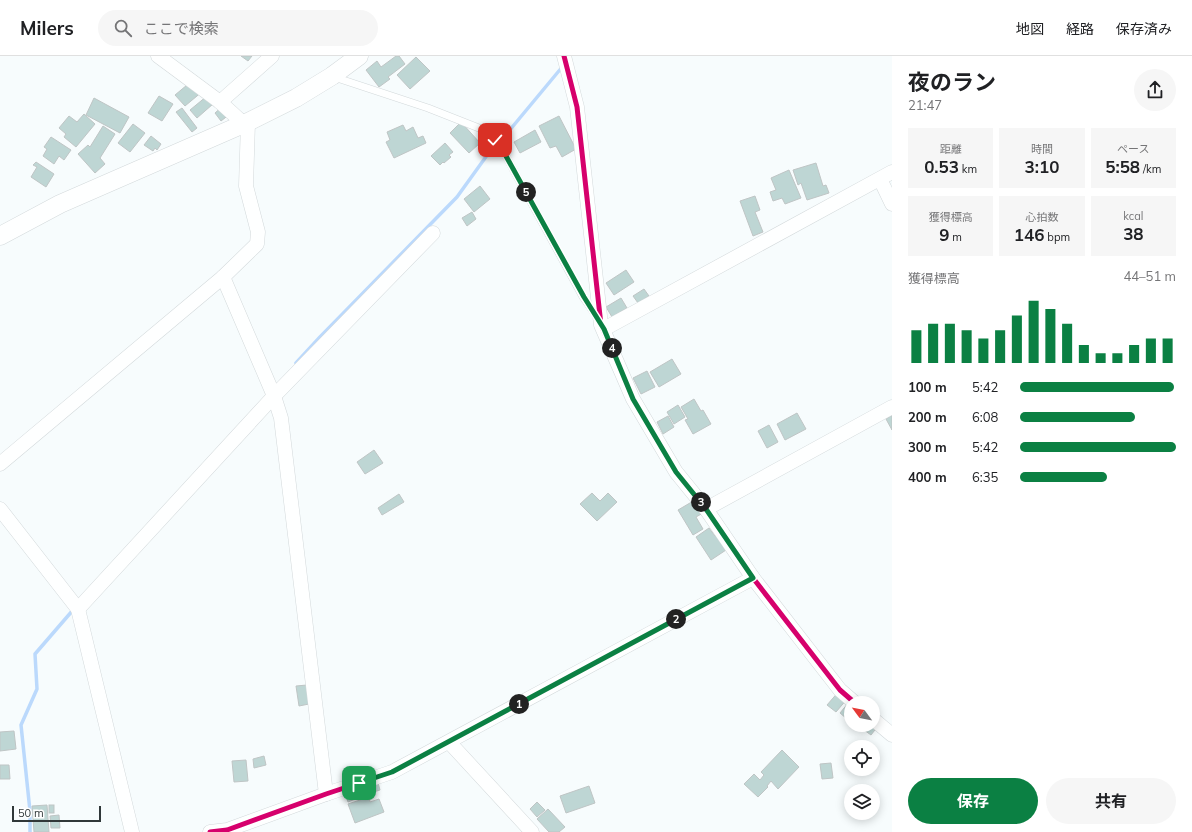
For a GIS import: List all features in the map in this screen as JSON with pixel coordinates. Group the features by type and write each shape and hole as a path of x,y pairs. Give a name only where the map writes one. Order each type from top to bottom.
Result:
{"street":[{"path":"158,56 245,122"},
{"path":"220,102 272,56"},
{"path":"0,236 60,204 296,98 332,76 359,56"},
{"path":"564,56 578,107 602,327 633,399 676,472 706,509 753,578 840,690 847,696"},
{"path":"0,464 223,277 256,244 258,232 246,186 245,122"},
{"path":"602,327 892,172"},
{"path":"880,179 892,204"},
{"path":"78,609 274,396 433,233"},
{"path":"223,277 274,396 281,418 326,794"},
{"path":"706,509 892,407"},
{"path":"0,509 78,609 132,832"},
{"path":"210,832 227,831 326,794 392,772 753,578"},
{"path":"880,725 892,735"},
{"path":"449,742 532,832"}],"lane":[{"path":"332,76 428,108 489,132 501,147 602,327"}],"building":[{"path":"241,56 252,56 248,61"},
{"path":"396,56 399,56 405,64 388,77 390,79 379,87 366,70 377,61 381,67"},
{"path":"416,57 430,71 410,89 397,75"},
{"path":"193,80 203,91 185,106 175,95"},
{"path":"159,96 173,104 162,121 148,113"},
{"path":"207,96 213,104 197,118 190,110"},
{"path":"94,98 129,117 120,133 86,115"},
{"path":"223,106 230,114 221,121 215,113"},
{"path":"182,108 197,128 192,132 176,112"},
{"path":"84,114 95,124 76,147 64,137 66,134 59,128 69,116 77,122"},
{"path":"559,116 576,149 562,157 556,146 550,148 539,126"},
{"path":"461,122 480,143 469,153 450,133"},
{"path":"133,124 145,133 130,152 118,143"},
{"path":"403,125 406,131 413,127 418,138 423,136 426,143 394,158 386,142 390,140 387,132"},
{"path":"103,126 115,134 100,158 105,164 95,173 78,154 88,145 90,147"},
{"path":"535,130 541,142 520,153 514,142"},
{"path":"151,136 161,144 157,150 155,148 153,151 144,145"},
{"path":"51,137 71,150 64,160 59,156 54,164 43,156 47,149 44,147"},
{"path":"445,143 453,152 449,155 451,157 440,165 431,156"},
{"path":"36,162 54,174 46,187 31,177 37,167 33,165"},
{"path":"816,163 823,186 826,185 829,193 807,200 801,183 798,185 793,170"},
{"path":"789,170 801,198 785,204 782,198 773,201 770,192 776,190 771,178"},
{"path":"480,186 490,199 474,212 464,199"},
{"path":"755,196 760,210 755,212 763,232 753,236 740,201"},
{"path":"472,212 476,219 467,226 462,218"},
{"path":"626,270 634,282 614,295 606,283"},
{"path":"644,289 649,296 638,303 633,296"},
{"path":"621,298 627,308 612,317 606,307"},
{"path":"672,359 681,374 659,387 650,372"},
{"path":"647,371 655,387 641,394 633,378"},
{"path":"694,399 701,411 703,410 711,424 693,434 685,420 688,419 681,407"},
{"path":"678,405 685,417 674,424 667,412"},
{"path":"797,413 806,429 785,440 777,424"},
{"path":"892,415 892,430 886,419"},
{"path":"668,416 674,427 663,434 657,422"},
{"path":"769,425 778,442 767,448 758,431"},
{"path":"374,450 383,463 365,474 357,462"},
{"path":"592,493 600,501 608,493 617,502 597,521 580,504"},
{"path":"399,494 404,502 382,515 378,508"},
{"path":"695,500 703,513 696,517 703,529 693,535 678,510"},
{"path":"709,528 715,536 720,533 729,548 711,560 696,537"},
{"path":"307,685 309,704 299,706 296,686"},
{"path":"840,690 846,696 844,696 844,703 836,712 827,705"},
{"path":"844,708 844,716 840,713"},
{"path":"14,731 16,749 0,751 0,732"},
{"path":"782,750 799,767 778,789 771,781 767,786 768,787 758,797 744,784 754,774 760,780 764,775 761,772"},
{"path":"264,756 266,765 254,768 253,759"},
{"path":"246,760 248,781 234,782 232,761"},
{"path":"831,763 833,778 822,779 820,764"},
{"path":"0,765 9,765 10,779 0,779"},
{"path":"375,772 380,790 367,794 361,777"},
{"path":"360,779 365,795 348,802 342,785"},
{"path":"589,786 595,803 566,813 560,796"},
{"path":"369,797 370,802 379,799 384,812 355,823 348,804"},
{"path":"537,802 545,810 537,817 530,809"},
{"path":"47,805 49,832 34,832 32,806"},
{"path":"49,805 54,805 54,813 49,813"},
{"path":"548,809 565,827 559,832 549,832 537,819"},
{"path":"59,815 60,828 51,828 50,816"}],"waterway":[{"path":"296,363 457,197 493,147 509,131 563,66"},
{"path":"30,832 30,811 21,725 37,689 35,654 73,610"}],"cycle path":[{"path":"564,56 577,107 601,325 633,399 676,472 706,509 753,578 840,690 847,696"},
{"path":"210,832 227,830 392,772 753,578"}],"route":[{"path":"359,783 392,772 753,578 706,509 676,472 633,399 604,329 584,297 501,147 495,140"}]}
